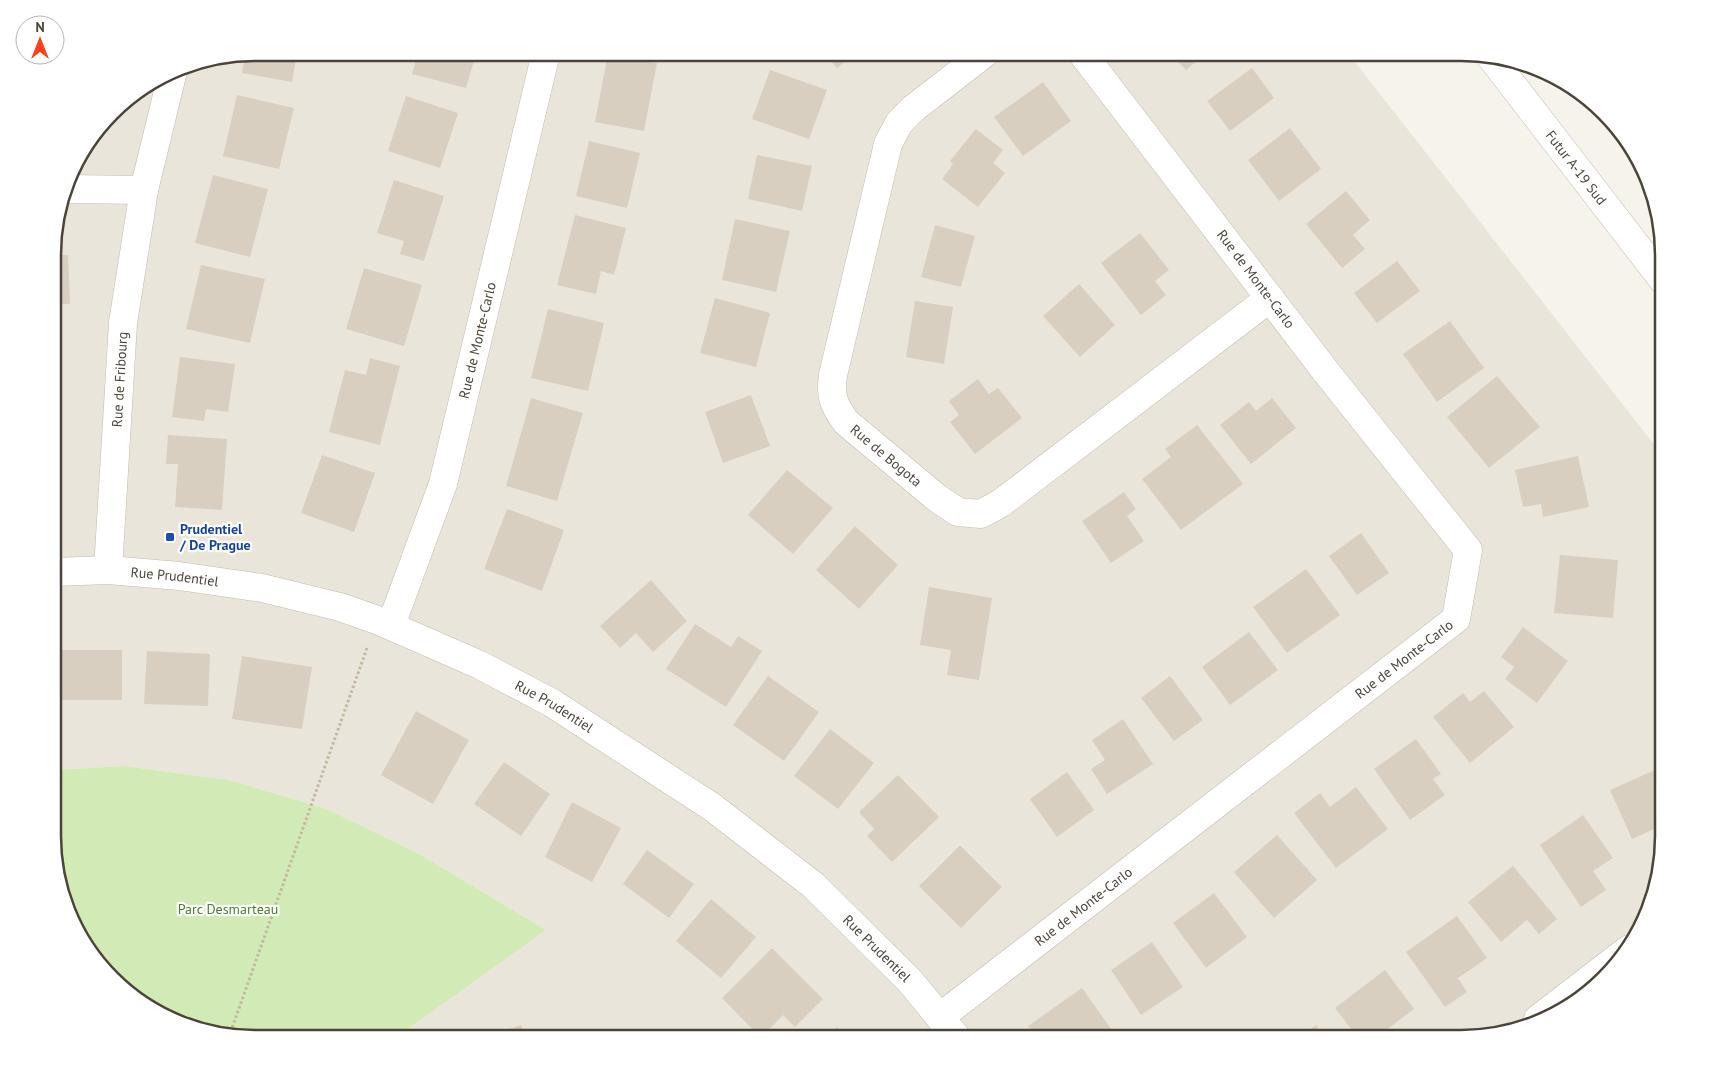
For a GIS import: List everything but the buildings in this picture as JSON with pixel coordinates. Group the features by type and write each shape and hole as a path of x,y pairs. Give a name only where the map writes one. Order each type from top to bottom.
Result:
{"street":[{"name":"Rue de Monte-Carlo","path":"384,622 443,484 544,61"},
{"name":"Rue de Bogota","path":"974,61 914,108 899,123 888,144 833,375 831,391 835,407 846,422 937,498 958,512 981,514 1001,503 1270,298"},
{"name":"Rue de Monte-Carlo","path":"940,1017 1456,619 1468,550 1327,373 1089,61"},
{"name":"Futur A-19 Sud","path":"1497,65 1655,270"},
{"name":"Rue de Fribourg","path":"108,570 123,323 144,190 171,80"},
{"path":"73,189 144,190"},
{"name":"Rue Prudentiel","path":"61,572 108,570 179,576 262,588 340,607 384,622 480,665 552,703 712,807 813,885 909,980 951,1030"},
{"path":"1556,1005 1599,972"}],"path":[{"path":"232,1028 384,622"}],"shaded area":[{"path":"255,61 1354,61 1655,446 1655,836 1648,886 1640,910 1629,933 1607,964 1589,982 1547,1010 1499,1026 1461,1030 406,1030 546,930 421,855 327,809 229,780 124,766 61,770 61,255 63,230 68,205 81,169 109,127 127,109 158,87 181,76 217,65"}],"green space":[{"name":"Parc Desmarteau","path":"124,766 229,780 327,809 421,855 546,930 406,1030 255,1030 205,1023 169,1010 137,990 109,964 87,933 76,910 65,874 61,836 61,770"}],"place":[{"name":"Prudentiel / De Prague","path":"170,537"}]}
